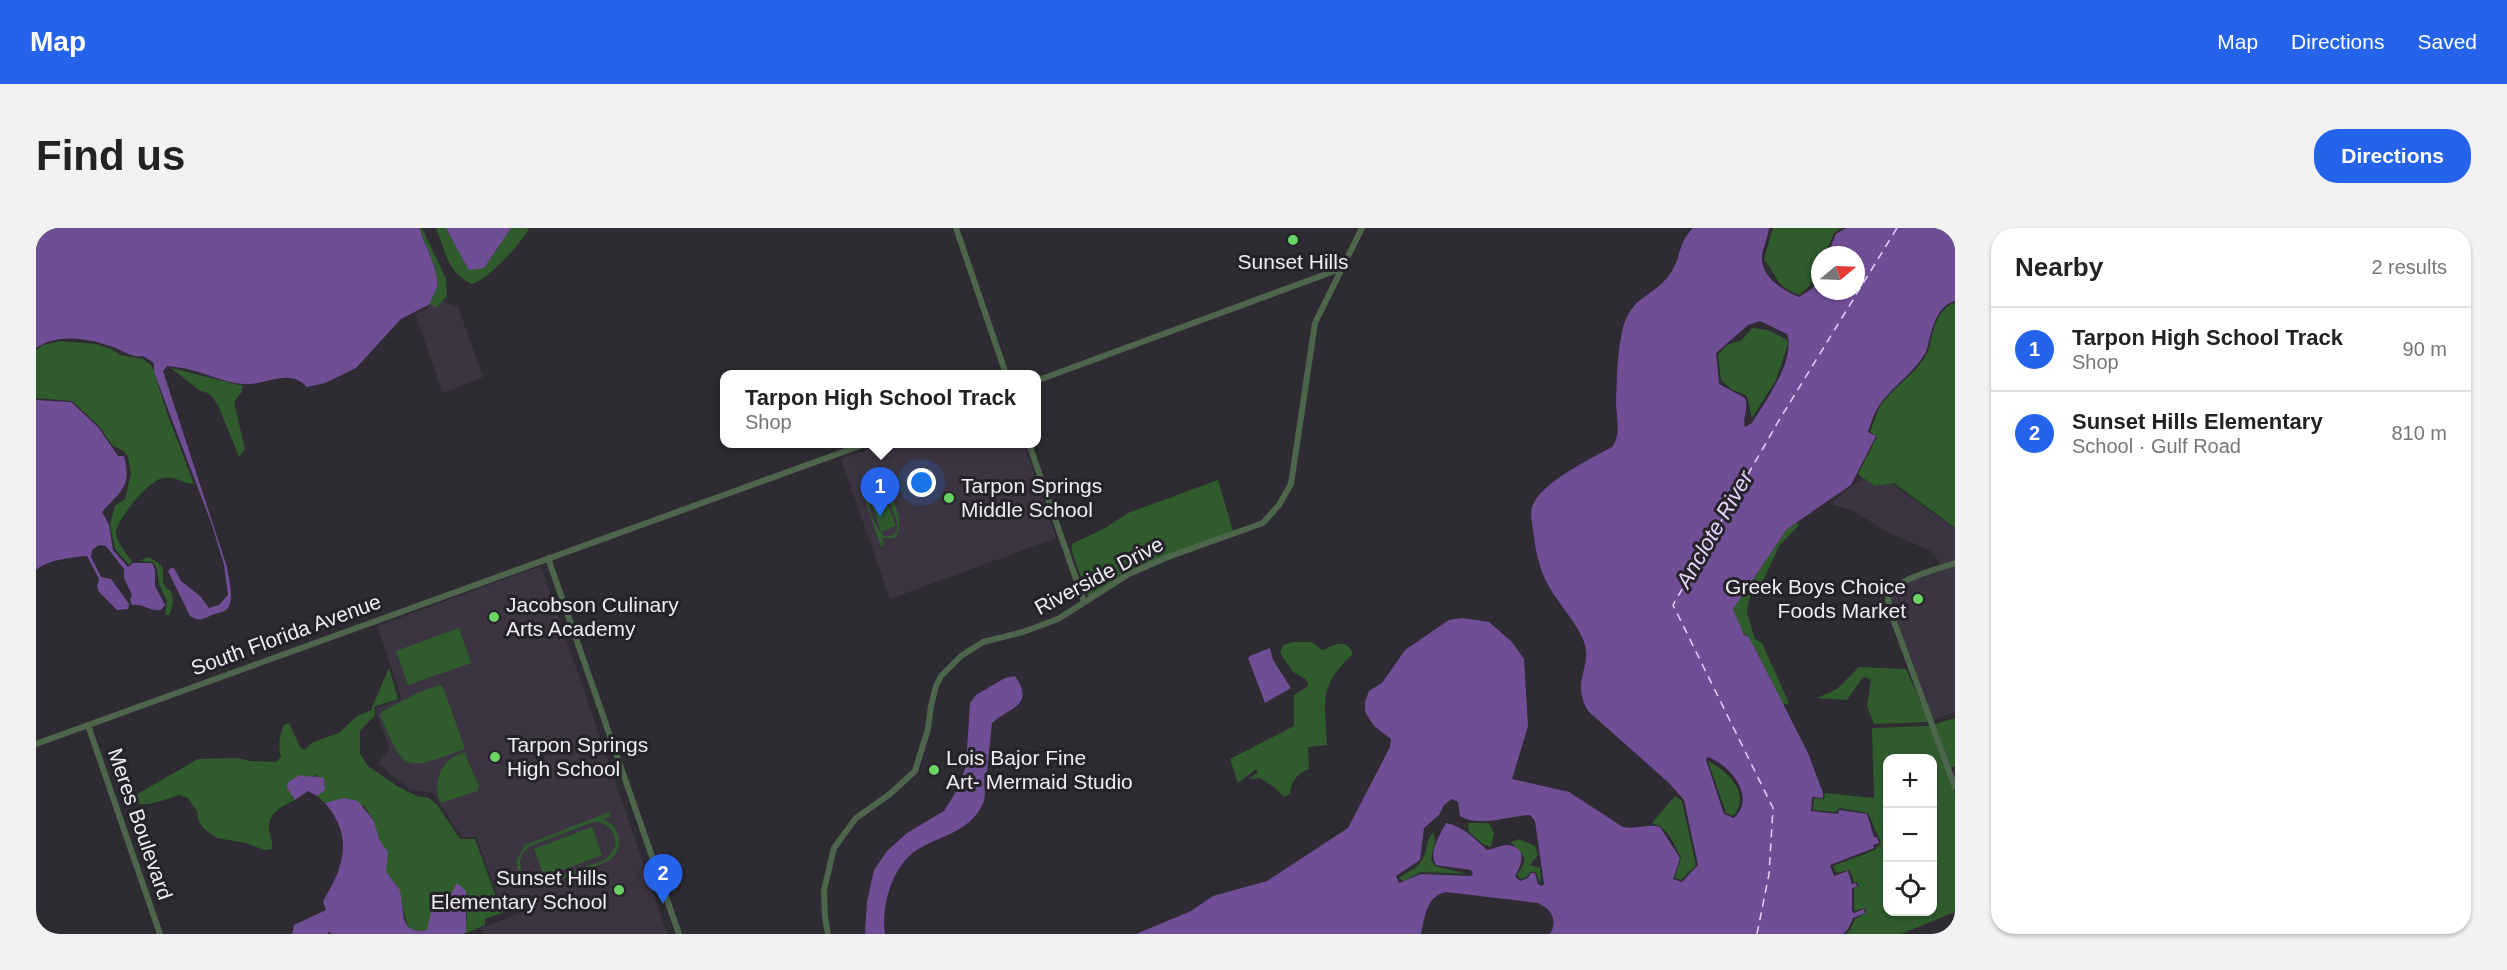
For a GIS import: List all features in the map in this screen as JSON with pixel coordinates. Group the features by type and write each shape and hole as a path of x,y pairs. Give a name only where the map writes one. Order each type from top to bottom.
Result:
{"street":[{"path":"956,228 1004,370"},
{"name":"Riverside Drive","path":"828,934 824,890 834,848 856,818 890,794 915,771 941,676 973,647 1045,625 1129,574 1170,556 1263,523 1279,506 1291,484 1313,331 1340,269 1362,228"},
{"path":"1041,379 1340,269"},
{"path":"1320,277 1333,285"},
{"name":"South Florida Avenue","path":"36,744 854,448"},
{"path":"1030,448 1084,602"},
{"path":"548,558 679,934"},
{"path":"1955,563 1904,582 1890,591 1888,598 1889,608 1955,787"},
{"name":"Meres Boulevard","path":"88,725 160,934"}],"shaded area":[{"path":"433,299 458,307 483,377 443,393 415,314 427,309"},
{"name":"Tarpon Springs Middle School","path":"872,448 1025,448 1056,538 890,599 841,459"},
{"path":"1862,477 1875,486 1891,483 1955,529 1955,561 1941,566 1929,550 1887,532 1852,510 1830,504 1861,481"},
{"name":"Tarpon Springs High School","path":"541,566 667,934 483,934 481,928 526,911 502,907 476,837 462,838 433,793 410,789 387,772 385,767 376,764 390,750 375,709 402,699 377,626"},
{"path":"1955,566 1955,712 1933,720 1890,598 1892,592 1904,584"}],"green space":[{"path":"419,228 422,228 446,279 447,296 436,308 430,304 438,282"},
{"path":"436,228 446,228 466,265 484,268 511,228 529,228 504,260 487,276 472,284 463,279 452,267"},
{"path":"1773,228 1842,228 1834,233 1829,246 1811,246 1811,284 1799,295 1781,284 1764,260"},
{"path":"1955,303 1955,528 1894,483 1875,486 1858,474 1877,437 1870,431 1881,405 1921,363 1926,356 1939,316 1943,310"},
{"path":"1752,328 1768,330 1787,340 1788,344 1776,380 1752,418 1747,396 1731,389 1721,380 1718,355 1727,345 1742,340"},
{"path":"60,341 96,344 120,355 143,359 152,366 194,484 163,478 157,480 134,501 121,519 116,533 120,544 132,561 129,565 115,549 110,524 115,506 125,499 131,474 128,457 124,451 113,446 99,426 72,401 36,398 36,350 43,345"},
{"path":"171,368 243,386 234,402 245,449 239,457 218,405 210,394 199,390"},
{"path":"1218,480 1233,531 1130,571 1088,597 1072,552 1072,544 1105,528 1128,513"},
{"path":"880,487 890,495 899,518 898,533 894,538 882,538 884,545 881,546 862,492 865,491 866,494 872,488","holes":["878,489 887,494 898,525 896,533 891,536 884,536 877,527 869,502 871,492"]},
{"path":"884,494 896,526 881,532 870,499"},
{"path":"1796,523 1799,525 1779,546 1765,577 1749,599 1747,613 1755,639 1762,643 1789,703 1783,705 1749,637 1741,629 1733,609 1787,529"},
{"path":"147,557 163,568 164,584 172,596 169,615 165,615 167,601 159,584 157,569 153,562 140,561"},
{"path":"459,628 471,663 408,685 396,651"},
{"path":"1293,642 1312,642 1322,650 1344,644 1353,654 1334,676 1326,695 1327,745 1308,747 1309,769 1298,776 1293,782 1290,794 1284,797 1260,778 1249,779 1258,772 1256,769 1238,783 1230,759 1294,726 1294,695 1308,686 1306,679 1293,672 1280,653 1283,645"},
{"path":"1859,667 1906,669 1929,722 1874,724 1867,706 1871,679 1863,677 1847,700 1817,698 1837,689"},
{"path":"389,668 398,699 374,707 375,715 360,731 360,754 368,766 397,786 417,796 429,798 438,806 460,839 475,839 500,908 504,912 485,919 485,925 464,934 467,906 453,892 444,903 436,907 435,915 432,907 428,930 417,931 408,927 397,886 386,872 374,821 364,806 337,800 325,803 317,796 321,792 317,775 307,778 292,797 295,800 273,814 269,823 272,849 264,850 246,843 217,838 203,828 197,811 188,798 179,795 146,804 127,800 198,759 236,758 276,762 281,757 279,745 281,733 284,725 289,723 300,747 304,750 313,742 339,733 357,716 371,710"},
{"path":"440,685 443,687 465,749 419,764 410,763 402,758 396,749 380,715 383,711 420,692"},
{"path":"1955,718 1955,766 1950,768 1935,724"},
{"path":"1930,726 1955,794 1955,912 1901,934 1845,934 1850,930 1855,919 1867,912 1865,908 1854,911 1854,889 1859,886 1857,882 1854,882 1850,870 1836,873 1833,866 1875,850 1881,843 1868,813 1839,808 1836,812 1813,810 1814,798 1824,799 1825,793 1874,798 1872,728"},
{"path":"464,752 479,786 477,791 441,803 437,786 440,772 450,760"},
{"path":"1708,761 1730,777 1739,792 1738,808 1733,816 1726,813"},
{"path":"1675,796 1682,801 1696,865 1681,880 1675,878 1681,857 1673,841 1663,828 1652,823"},
{"path":"609,812 611,816 603,819 617,831 619,837 618,848 611,859 558,881 538,885 523,880 519,872 517,860 525,845","holes":["590,823 604,824 612,831 615,845 614,850 603,860 542,881 533,881 522,872 520,861 523,852 530,846"]},
{"path":"1468,823 1489,823 1494,833 1491,847 1483,844 1469,832"},
{"path":"592,827 602,855 544,877 534,849"},
{"path":"1433,832 1435,840 1431,860 1435,866 1467,874 1421,872 1403,881 1399,878 1422,860"},
{"path":"1520,839 1535,846 1538,855 1530,865 1540,868 1541,884 1536,872 1530,872 1527,877 1521,879 1517,875 1524,859 1511,842"}],"water":[{"path":"36,228 419,228 438,282 430,304 401,319 356,368 325,383 307,387 294,379 287,378 243,384 181,368 167,366 163,371 227,567 231,601 224,611 201,619 190,616 168,571 174,568 181,581 200,596 209,608 219,605 228,595 224,565 212,525 154,372 154,363 143,356 86,340 54,340 36,348"},
{"path":"446,228 511,228 484,268 469,270"},
{"name":"Anclote River","path":"1693,228 1769,228 1762,263 1769,276 1780,287 1799,297 1811,289 1811,300 1865,300 1865,246 1831,246 1836,234 1846,228 1955,228 1955,301 1948,304 1938,314 1924,356 1877,409 1868,432 1876,436 1851,485 1787,529 1733,609 1744,635 1749,637 1808,753 1823,793 1823,798 1812,797 1811,811 1838,814 1839,810 1867,814 1874,837 1877,837 1879,843 1873,845 1874,848 1830,865 1834,876 1848,871 1852,884 1856,883 1857,887 1852,888 1852,911 1854,913 1864,909 1865,913 1853,918 1843,934 1550,934 1553,925 1552,916 1538,903 1446,892 1439,894 1430,903 1421,934 1136,934 1191,911 1213,896 1267,881 1348,828 1390,747 1391,739 1374,726 1365,712 1365,702 1369,691 1382,683 1405,650 1449,620 1462,618 1489,622 1512,642 1524,659 1528,726 1512,779 1569,792 1623,827 1660,827 1680,858 1673,879 1682,882 1698,865 1684,800 1669,783 1588,711 1581,689 1586,656 1585,647 1578,629 1553,594 1540,567 1531,516 1532,507 1545,489 1567,472 1612,447 1615,442 1618,431 1616,402 1618,358 1626,319 1638,302 1667,278 1678,258 1682,244","holes":["1760,321 1787,334 1789,344 1784,368 1752,423 1745,427 1745,398 1719,384 1716,353 1748,325","1708,757 1732,774 1742,792 1743,801 1734,818 1724,814 1706,760","1452,799 1458,802 1460,816 1476,821 1530,815 1535,821 1544,884 1542,886 1538,884 1535,873 1531,873 1528,878 1520,881 1515,876 1522,857 1514,846 1507,845 1487,850 1463,830 1446,823 1434,849 1436,865 1471,870 1473,874 1471,876 1421,874 1399,883 1396,876 1420,860 1424,828"]},
{"path":"36,400 71,402 98,427 118,456 124,456 126,482 102,512 109,525 113,550 128,567 133,563 152,563 155,570 155,586 165,605 161,610 132,605 130,600 132,595 124,578 124,569 106,546 99,545 92,550 91,557 101,577 111,579 129,604 128,609 117,610 99,592 97,586 99,579 87,556 53,561 36,570"},
{"path":"1270,648 1273,660 1291,688 1265,703 1248,658"},
{"path":"1015,676 1023,694 1017,705 992,723 984,801 979,811 965,825 910,855 896,875 887,898 885,934 865,934 867,902 874,870 887,851 907,833 944,811 957,790 966,766 970,703 976,695 1005,678"},
{"path":"300,775 324,778 325,790 317,796 308,791 295,800 287,788 288,782"},
{"path":"343,798 358,801 374,821 379,839 388,852 386,872 400,890 404,920 408,927 417,931 427,930 432,907 430,901 435,913 436,907 449,898 457,883 466,891 466,932 463,934 332,934 329,932 327,934 292,934 294,925 326,910 323,901 341,864 343,840 340,828 325,803"}],"ferry route":[{"path":"1757,934 1769,874 1773,808 1673,605 1778,422 1897,228"}],"place":[{"name":"Sunset Hills","path":"1293,240"},
{"name":"Tarpon Springs Middle School","path":"949,498"},
{"name":"Tarpon High School Track","path":"880,517"},
{"name":"Greek Boys Choice Foods Market","path":"1918,599"},
{"name":"Jacobson Culinary Arts Academy","path":"494,617"},
{"name":"Tarpon Springs High School","path":"495,757"},
{"name":"Lois Bajor Fine Art- Mermaid Studio","path":"934,770"},
{"name":"Sunset Hills Elementary School","path":"619,890"},
{"name":"Sunset Hills Elementary","path":"663,904"}]}
